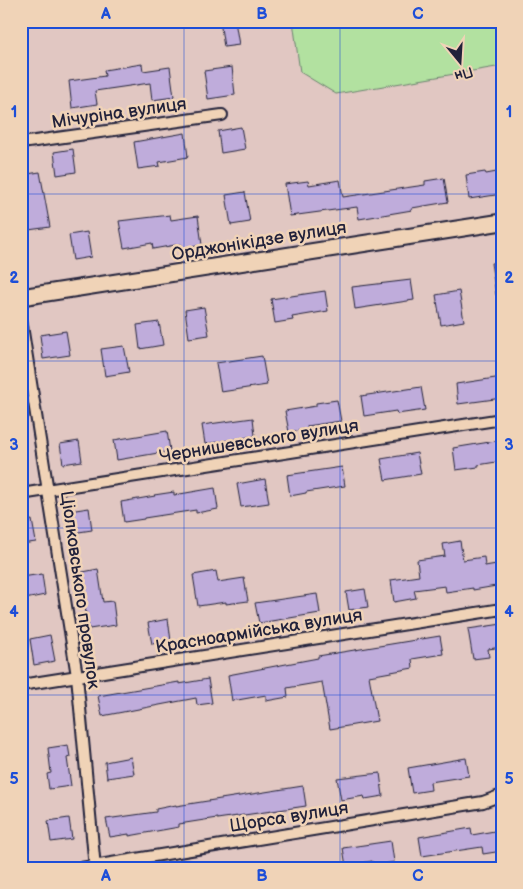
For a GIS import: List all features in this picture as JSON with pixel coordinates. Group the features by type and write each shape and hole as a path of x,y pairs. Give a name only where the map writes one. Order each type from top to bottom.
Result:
{"main road":[{"name":"Орджонікідзе вулиця","path":"21,297 502,222"}],"street":[{"name":"Мічуріна вулиця","path":"21,143 222,115"},
{"name":"Ціолковського провулок","path":"21,319 77,676 95,867"},
{"name":"Чернишевського вулиця","path":"21,494 502,419"},
{"name":"Красноармійська вулиця","path":"21,685 502,609"},
{"name":"Щорса вулиця","path":"81,868 483,802 502,795"}],"green space":[{"path":"293,21 502,21 502,66 336,94 300,72"}],"building":[{"path":"220,21 235,21 239,45 224,47"},
{"path":"142,64 143,71 170,67 174,97 152,100 150,83 95,91 97,104 72,108 69,81 105,76 104,70"},
{"path":"232,67 235,95 208,99 204,71"},
{"path":"241,127 245,149 221,153 218,131"},
{"path":"185,133 188,157 159,162 160,166 138,169 134,142"},
{"path":"73,149 76,172 57,175 54,152"},
{"path":"502,171 502,194 469,199 466,175"},
{"path":"40,172 50,227 21,231 21,175"},
{"path":"444,178 448,202 359,219 357,207 290,216 285,184 308,181 309,185 340,180 343,197 425,185 425,181"},
{"path":"245,192 250,222 231,225 226,195"},
{"path":"170,215 171,220 198,216 202,245 181,249 181,244 153,249 152,243 124,248 119,221"},
{"path":"87,232 91,257 73,260 69,235"},
{"path":"502,262 502,295 496,295 491,263"},
{"path":"411,280 414,300 355,309 352,287"},
{"path":"325,291 328,311 292,317 293,320 275,323 271,299"},
{"path":"459,291 464,321 441,325 436,295"},
{"path":"204,307 209,335 189,338 185,310"},
{"path":"159,322 163,345 140,349 137,325"},
{"path":"66,331 70,355 43,359 40,335"},
{"path":"124,346 129,372 105,376 101,349"},
{"path":"262,356 267,385 221,392 216,363"},
{"path":"502,377 502,398 458,404 456,384"},
{"path":"421,387 425,410 397,414 396,411 364,416 361,396"},
{"path":"337,400 341,421 307,426 308,429 289,432 285,411 316,406 316,403"},
{"path":"253,418 255,436 205,444 202,425"},
{"path":"167,431 170,451 117,460 114,440"},
{"path":"502,440 502,461 456,470 453,448"},
{"path":"79,441 82,461 63,464 60,444"},
{"path":"417,453 421,474 385,480 381,459"},
{"path":"342,467 345,486 290,496 287,475"},
{"path":"265,479 269,503 241,507 237,484"},
{"path":"215,488 218,509 196,513 196,510 124,522 121,502 174,492 174,495"},
{"path":"89,508 92,530 72,533 69,511"},
{"path":"32,520 36,542 21,544 21,522"},
{"path":"460,541 463,560 484,557 485,566 502,563 502,585 446,592 445,586 414,590 416,598 394,602 391,580 419,576 417,560 445,556 443,544"},
{"path":"98,569 103,602 113,601 116,625 89,629 78,573"},
{"path":"216,571 218,582 244,578 248,601 198,606 193,575"},
{"path":"42,574 45,595 25,599 22,577"},
{"path":"365,589 368,607 349,610 346,592"},
{"path":"317,594 320,613 259,623 255,603"},
{"path":"168,619 171,641 152,644 148,623"},
{"path":"502,624 502,647 488,649 489,657 473,659 468,629"},
{"path":"50,635 55,661 34,665 30,639"},
{"path":"440,636 443,654 412,659 413,668 369,676 377,721 330,729 322,682 287,688 288,697 266,701 266,695 232,701 228,675 318,658 318,656"},
{"path":"208,679 212,703 197,705 196,698 102,716 98,696"},
{"path":"68,745 70,757 67,758 71,786 49,789 47,774 51,773 48,748"},
{"path":"131,757 134,774 107,778 105,762"},
{"path":"466,758 469,776 430,782 431,790 412,793 408,768"},
{"path":"380,773 383,796 365,799 364,796 341,800 337,778"},
{"path":"303,786 306,806 179,824 179,827 129,836 129,834 110,837 106,819 156,812 156,809 176,805"},
{"path":"69,818 72,839 51,842 48,821"},
{"path":"471,828 472,835 500,830 502,851 483,854 482,847 422,856 419,837"},
{"path":"391,841 394,862 373,866 372,861 346,866 343,848"}]}
